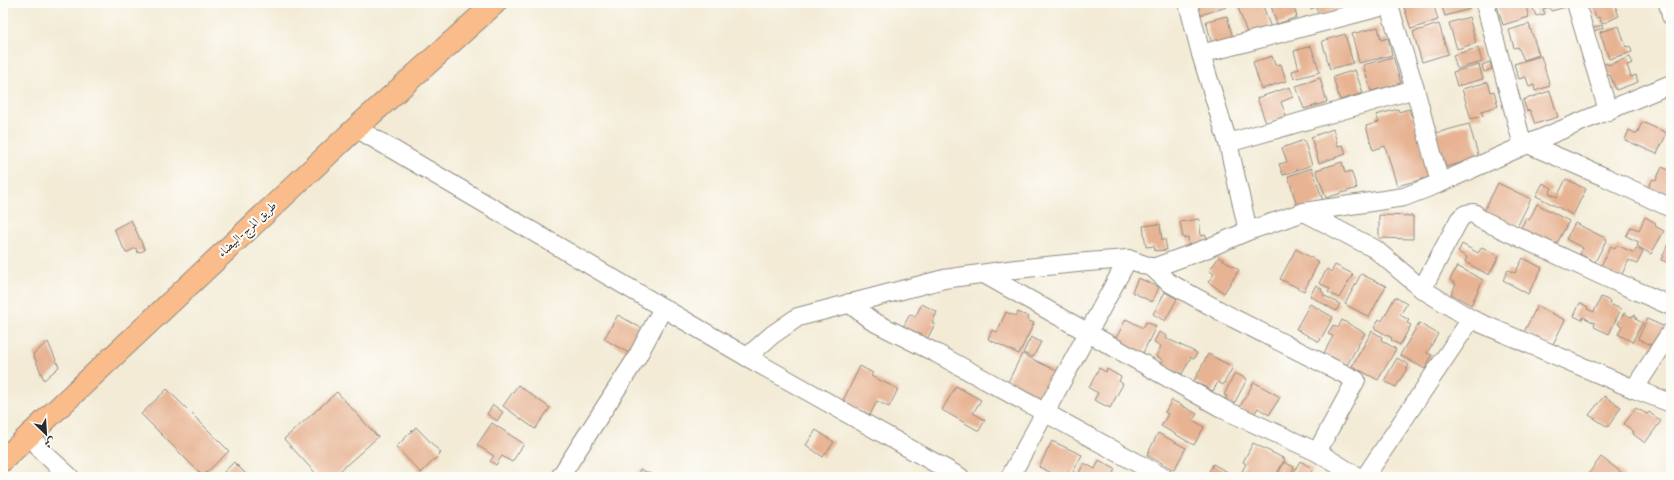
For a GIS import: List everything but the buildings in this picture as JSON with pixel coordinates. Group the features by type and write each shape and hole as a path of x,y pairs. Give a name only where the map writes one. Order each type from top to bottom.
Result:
{"highway":[{"name":"طريق المرج-البيضاء","path":"3,460 356,128 495,3"}],"street":[{"path":"1188,3 1201,54 1228,143 1248,231"},
{"path":"1485,3 1526,145"},
{"path":"1576,3 1608,111"},
{"path":"1668,3 1671,16"},
{"path":"1201,54 1388,4 1415,89 1440,183"},
{"path":"1153,268 1208,248 1248,231 1304,212 1404,197 1671,84"},
{"path":"1228,143 1415,89"},
{"path":"356,128 747,357 960,477"},
{"path":"1526,145 1607,178 1671,208"},
{"path":"1304,212 1375,249 1422,289 1471,319 1634,389 1671,403"},
{"path":"1422,289 1459,220 1468,213 1474,213 1480,219 1671,306"},
{"path":"747,357 772,335 798,316 944,279 1079,262 1128,259 1153,268 1168,282 1232,318 1356,380 1317,452"},
{"path":"1010,477 1128,259"},
{"path":"984,274 1225,410 1317,452 1358,477"},
{"path":"849,303 872,321 936,353 1163,477"},
{"path":"560,477 636,359 664,308"},
{"path":"1365,477 1471,319"},
{"path":"1634,389 1671,332"},
{"path":"30,435 44,453 70,477"}]}
